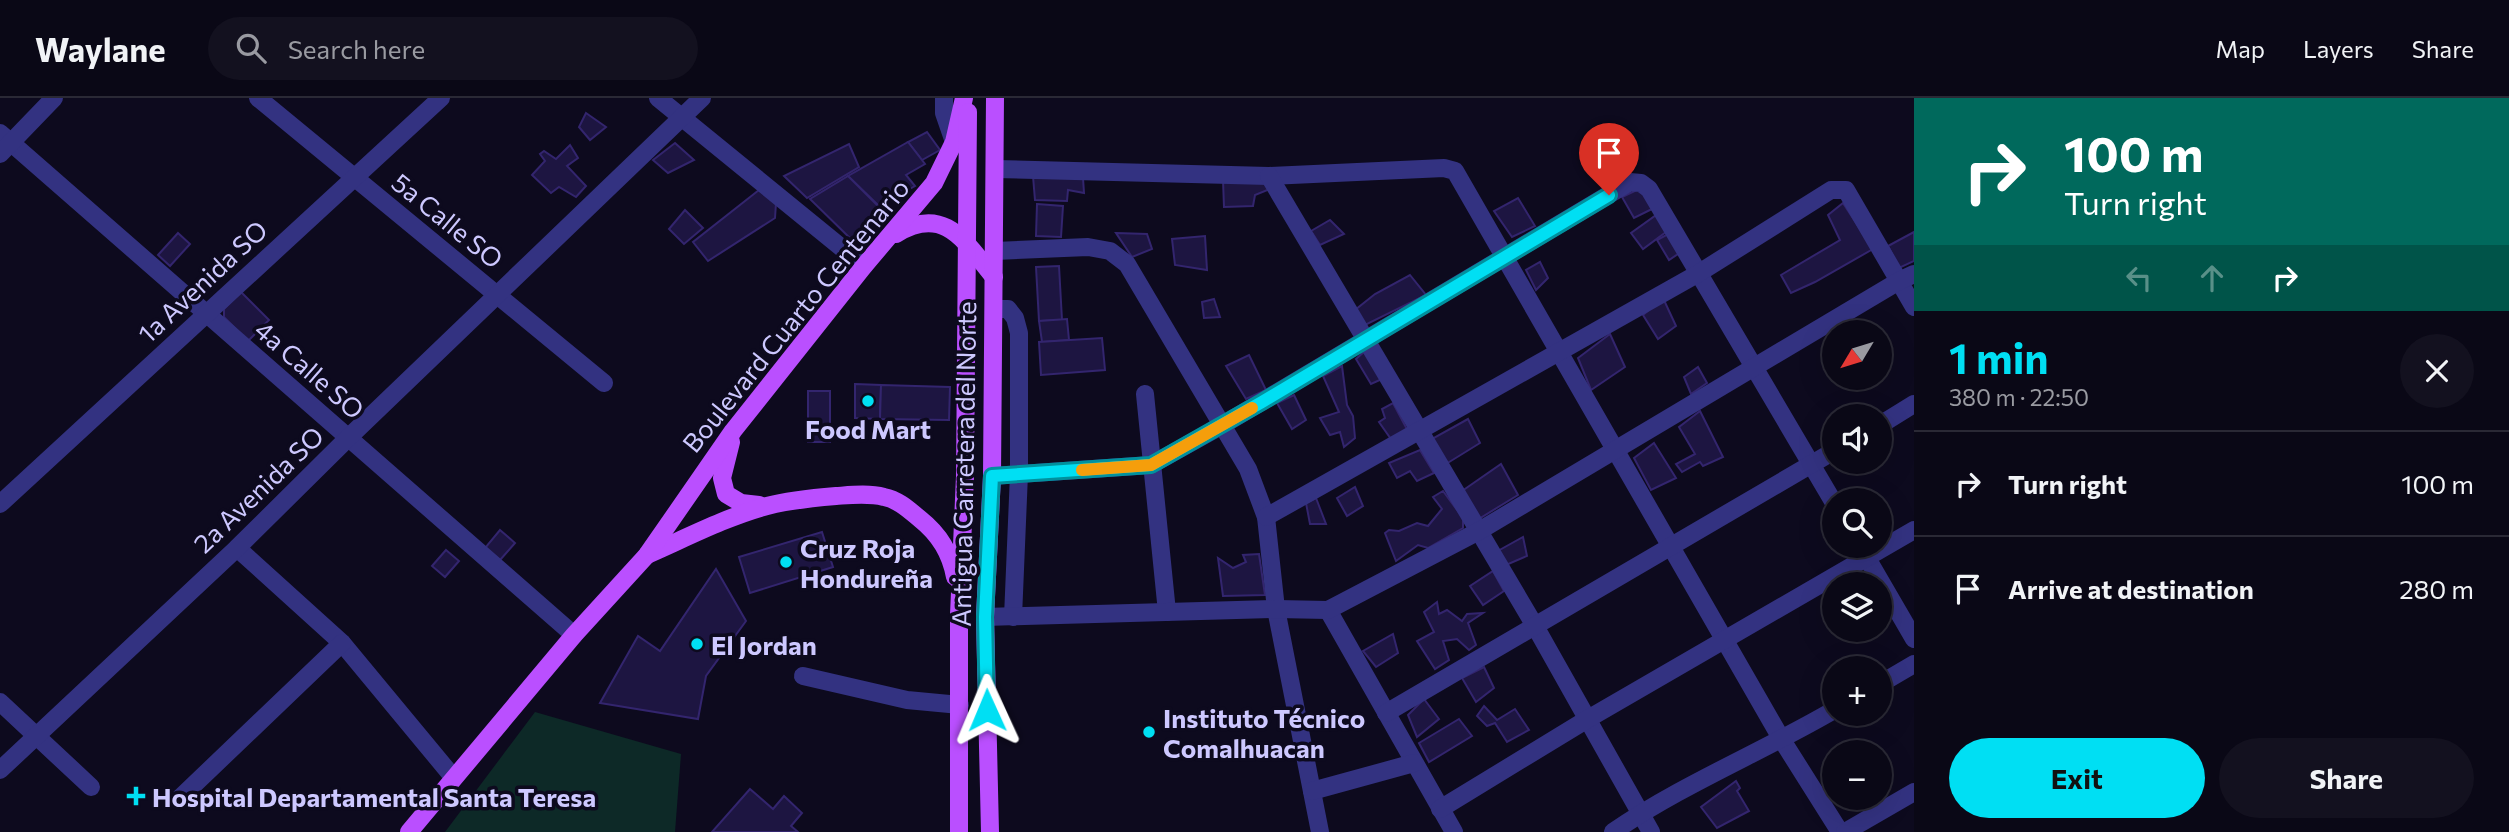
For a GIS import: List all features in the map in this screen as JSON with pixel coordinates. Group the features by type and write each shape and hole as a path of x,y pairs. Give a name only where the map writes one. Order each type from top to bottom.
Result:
{"main road":[{"name":"Boulevard Cuarto Centenario","path":"409,832 574,635 647,555 733,431 864,266 934,183 954,142 966,98"},
{"name":"Antigua Carretera del Norte","path":"959,832 959,615 965,476 966,98"},
{"name":"Antigua Carretera del Norte","path":"990,832 985,617 992,476 995,98"},
{"path":"887,239 910,225 932,222 952,229 994,277"},
{"path":"733,431 722,478 726,494 740,503 768,506"},
{"name":"Boulevard Cuarto Centenario","path":"647,555 743,513 768,506 799,499 850,495 883,496 900,503 926,524 942,542 953,562 959,615"}],"street":[{"path":"4,143 54,98"},
{"name":"5a Calle SO","path":"258,98 604,383"},
{"name":"1a Avenida SO","path":"0,504 440,98"},
{"path":"658,98 864,266"},
{"name":"2a Avenida SO","path":"0,770 237,548 702,98"},
{"path":"944,98 944,113 954,142"},
{"name":"4a Calle SO","path":"4,143 206,313 574,635"},
{"path":"995,169 1269,176 1444,168 1455,171 1782,740 1840,832"},
{"path":"1269,176 1535,626 1651,832"},
{"path":"992,476 1151,465 1630,182 1641,183 1649,189 1825,488"},
{"path":"1266,517 1699,273 1831,190 1846,190 1906,277 1914,307"},
{"path":"995,251 1088,247 1110,251 1126,264 1248,469 1266,517 1276,609 1320,832"},
{"path":"985,617 1328,610 1479,531 1906,277"},
{"path":"994,309 1008,309 1015,318 1019,333 1019,474 1013,617"},
{"path":"1145,394 1167,612"},
{"path":"1892,418 1914,404"},
{"path":"1386,713 1822,458"},
{"path":"1892,539 1914,530"},
{"path":"237,548 342,643 453,777"},
{"path":"1440,808 1586,720 1725,641 1854,558"},
{"path":"1867,558 1914,639"},
{"path":"1328,610 1454,832"},
{"path":"180,798 342,643"},
{"path":"1892,677 1914,663"},
{"path":"803,676 907,700 960,705"},
{"path":"0,702 91,787"},
{"path":"1613,832 1640,813 1822,717"},
{"path":"1312,791 1415,763"},
{"path":"1845,832 1914,792"}],"green space":[{"path":"535,712 681,754 675,832 445,832"}],"building":[{"path":"586,113 606,127 590,140 579,127"},
{"path":"927,132 940,150 922,160 908,142"},
{"path":"908,142 925,164 906,175 915,186 879,206 848,176"},
{"path":"675,143 694,160 668,173 653,160"},
{"path":"849,144 859,167 807,198 784,176"},
{"path":"570,145 578,158 567,166 586,186 576,197 559,187 551,193 532,175 545,161 540,154 544,151 556,159"},
{"path":"848,176 885,213 855,243 810,199"},
{"path":"1033,176 1083,178 1084,193 1068,190 1067,201 1035,200"},
{"path":"1223,180 1267,181 1270,189 1255,195 1253,206 1224,207"},
{"path":"1641,188 1654,208 1634,218 1622,197"},
{"path":"759,190 776,203 775,218 708,261 693,242"},
{"path":"1518,198 1535,226 1512,237 1494,211"},
{"path":"1843,203 1873,249 1791,293 1781,275 1840,240 1828,215"},
{"path":"1037,204 1063,206 1061,237 1036,236"},
{"path":"685,210 703,228 684,244 669,229"},
{"path":"1659,213 1670,229 1643,249 1631,233"},
{"path":"1330,220 1344,234 1320,245 1311,231"},
{"path":"1672,232 1684,250 1669,260 1657,240"},
{"path":"1914,232 1914,261 1899,268 1888,246"},
{"path":"178,233 190,244 170,266 158,255"},
{"path":"1116,233 1147,234 1152,249 1132,257"},
{"path":"1205,236 1207,270 1175,265 1172,239"},
{"path":"1540,262 1548,278 1536,290 1526,270"},
{"path":"1059,266 1062,320 1039,321 1036,267"},
{"path":"1410,275 1426,295 1365,325 1355,310 1375,294"},
{"path":"241,292 269,320 248,341 224,317 224,309"},
{"path":"1663,298 1676,326 1658,339 1643,315"},
{"path":"1214,299 1220,317 1204,318 1202,302"},
{"path":"1067,319 1069,340 1042,342 1039,321"},
{"path":"1610,334 1625,367 1591,390 1578,358"},
{"path":"1102,338 1105,370 1041,375 1039,342"},
{"path":"1365,351 1382,379 1371,384 1356,359"},
{"path":"1249,355 1266,390 1246,399 1226,366"},
{"path":"1342,366 1355,438 1344,447 1340,432 1330,435 1320,418 1339,412 1323,376"},
{"path":"1698,367 1707,383 1691,394 1684,377"},
{"name":"Food Mart","path":"855,384 881,385 880,419 855,418"},
{"path":"881,385 950,387 949,420 880,419"},
{"path":"808,391 830,391 830,442 808,442"},
{"path":"1294,395 1306,420 1292,429 1277,403"},
{"path":"1393,403 1409,433 1393,442 1379,422 1385,418 1382,409"},
{"path":"1700,411 1723,457 1703,466 1700,462 1682,472 1676,464 1695,454 1679,427"},
{"path":"1468,419 1480,443 1446,464 1430,440"},
{"path":"1654,443 1676,478 1651,490 1634,458"},
{"path":"1420,450 1434,473 1417,481 1410,471 1397,478 1389,463"},
{"path":"1501,464 1518,495 1477,520 1462,491"},
{"path":"1355,487 1363,506 1347,516 1337,498"},
{"path":"1443,491 1463,518 1463,528 1428,548 1418,545 1396,561 1385,533 1389,530 1399,531 1417,523 1428,526 1442,509 1433,497"},
{"path":"1316,498 1326,524 1310,524 1306,503"},
{"path":"500,530 515,543 500,560 485,548"},
{"name":"Cruz Roja Hondureña","path":"822,532 833,567 750,593 739,557"},
{"path":"1523,537 1527,556 1506,565 1496,552"},
{"path":"446,550 459,561 445,577 432,566"},
{"path":"1259,554 1265,595 1223,596 1218,558 1233,568 1246,562 1243,555"},
{"name":"El Jordan","path":"716,569 746,621 706,676 698,719 600,703 638,636 660,651"},
{"path":"1493,571 1504,591 1483,605 1470,586"},
{"path":"1437,602 1439,614 1447,610 1462,621 1467,614 1483,613 1468,623 1476,645 1469,650 1457,639 1443,641 1449,660 1435,669 1417,641 1434,632 1424,612"},
{"path":"1393,634 1398,653 1376,667 1363,651"},
{"path":"1484,667 1494,688 1476,702 1462,678"},
{"path":"1424,699 1439,719 1417,737 1408,715"},
{"path":"1484,706 1497,720 1515,709 1529,730 1507,742 1495,723 1487,726 1477,716"},
{"path":"1459,719 1472,736 1429,762 1419,743"},
{"path":"1736,781 1740,788 1737,791 1749,811 1717,828 1701,807"},
{"path":"750,789 773,809 784,796 802,813 791,826 798,832 712,832"}],"slow traffic":[{"path":"1082,470 1151,465 1252,408"}],"place":[{"name":"Food Mart","path":"868,401"},
{"name":"Cruz Roja Hondureña","path":"786,562"},
{"name":"El Jordan","path":"697,644"},
{"name":"Instituto Técnico Comalhuacan","path":"1149,732"},
{"name":"Hospital Departamental Santa Teresa","path":"136,796"}],"route":[{"path":"987,710 985,617 992,476 1151,465 1609,195"}]}
